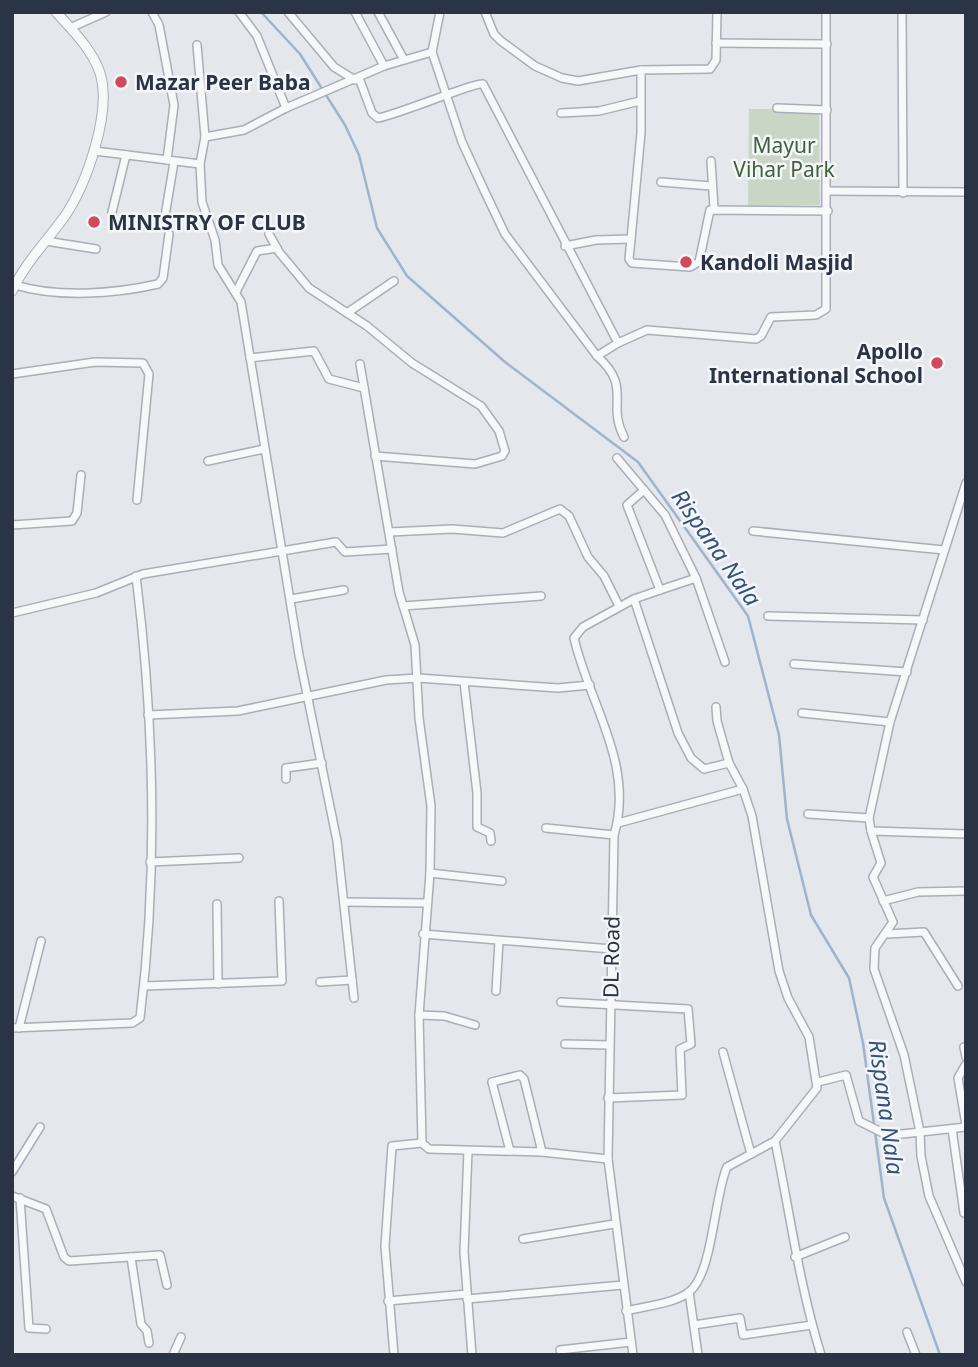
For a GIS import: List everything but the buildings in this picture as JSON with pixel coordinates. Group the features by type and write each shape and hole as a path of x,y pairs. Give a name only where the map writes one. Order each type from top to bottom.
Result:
{"street":[{"path":"55,12 91,53 102,84 95,150 66,214 14,288 70,292 158,284 163,278 169,234"},
{"path":"70,28 106,12"},
{"path":"152,12 159,24 174,105 165,216"},
{"path":"240,12 257,36 286,108"},
{"path":"288,12 334,67 355,80 372,113 378,118 446,97 477,83 483,84 565,246 618,343"},
{"path":"355,12 384,66"},
{"path":"378,12 403,58"},
{"path":"440,12 432,52 462,142 505,234 597,356 611,369 617,382 617,415 624,437"},
{"path":"485,12 494,34 500,41 544,72 578,80 641,70 710,69 716,60 717,12"},
{"path":"597,356 648,330 756,339 761,336 771,317 823,313 828,303 826,12"},
{"path":"902,12 903,193"},
{"path":"716,43 827,44"},
{"path":"197,45 205,137 200,164 200,193 215,240 216,261 241,302 264,449 337,841 354,998"},
{"path":"205,137 244,130 286,108 403,58 432,52"},
{"path":"641,70 641,133 629,259 632,263 695,266 701,257 707,214 714,208 828,211"},
{"path":"561,113 599,111 640,101"},
{"path":"777,108 827,110"},
{"path":"95,150 200,164"},
{"path":"112,212 126,155"},
{"path":"711,162 714,208"},
{"path":"661,182 711,186"},
{"path":"827,191 966,192"},
{"path":"269,234 309,288 347,313 412,363 481,406 499,431 505,452 502,456 475,464 374,456"},
{"path":"565,246 596,240 631,239"},
{"path":"46,241 96,248"},
{"path":"236,292 257,251 277,248"},
{"path":"347,313 394,281"},
{"path":"250,358 314,351 329,379 364,388"},
{"path":"12,374 95,362 143,363 149,374 137,500"},
{"path":"360,364 374,456 403,606 415,645 419,718 431,806 430,873 423,934 419,1015 422,1143"},
{"path":"208,461 264,449"},
{"path":"617,458 665,515 696,578 725,662"},
{"path":"12,525 72,522 77,513 81,475"},
{"path":"966,483 890,722 869,818 881,863 873,877 892,918 887,933 875,948 874,969 904,1055 932,1206 966,1282"},
{"path":"645,489 627,505 660,590"},
{"path":"390,532 452,529 503,533 560,509 569,516 588,557 604,576 619,606"},
{"path":"753,531 944,550"},
{"path":"12,613 96,593 136,576 283,550 336,542 345,552 392,549"},
{"path":"41,941 15,1028 135,1023 140,1017 150,862 146,654 136,576"},
{"name":"DL Road","path":"633,1355 614,1224 608,1159 614,835 618,823 620,783 602,713 574,638 583,627 619,606 696,578"},
{"path":"291,599 344,590"},
{"path":"403,606 541,596"},
{"path":"635,599 684,747 704,769 729,763"},
{"path":"768,616 923,620"},
{"path":"794,664 907,672"},
{"path":"148,715 239,711 386,680 418,678 558,688 590,685"},
{"path":"464,682 477,793 477,827 489,832 491,841"},
{"path":"626,1311 689,1292 698,1280 704,1263 727,1167 775,1141 812,1097 818,1082 809,1037 783,986 752,816 743,789 729,763 716,708"},
{"path":"802,713 890,722"},
{"path":"286,779 286,768 322,763"},
{"path":"618,823 743,789"},
{"path":"808,814 869,818"},
{"path":"546,828 614,835"},
{"path":"871,831 966,834"},
{"path":"150,862 239,858"},
{"path":"430,873 502,881"},
{"path":"883,901 918,892 966,891"},
{"path":"144,986 282,981 279,901"},
{"path":"344,902 426,903"},
{"path":"217,904 218,984"},
{"path":"887,933 924,932 958,986"},
{"path":"423,934 612,949"},
{"path":"496,991 499,941"},
{"path":"320,982 352,980"},
{"path":"561,1002 687,1007 691,1044 680,1049 681,1096 608,1098"},
{"path":"419,1015 444,1016 475,1024"},
{"path":"565,1044 609,1045"},
{"path":"964,1047 966,1057"},
{"path":"723,1052 751,1154"},
{"path":"818,1082 846,1075 859,1121 883,1133 953,1129 966,1126 958,1078 966,1064"},
{"path":"510,1150 492,1082 520,1075 524,1079 542,1152"},
{"path":"12,1172 40,1127"},
{"path":"953,1129 964,1213"},
{"path":"775,1141 790,1213 795,1257 821,1355"},
{"path":"394,1355 385,1246 392,1146 422,1143 429,1149 510,1150 608,1159"},
{"path":"468,1151 464,1252 472,1355"},
{"path":"46,1329 29,1328 16,1197 46,1209 64,1257 69,1261 160,1255 167,1285"},
{"path":"523,1239 614,1224"},
{"path":"795,1257 845,1237"},
{"path":"131,1257 141,1324 147,1331 149,1343"},
{"path":"388,1301 623,1285"},
{"path":"689,1292 698,1355"},
{"path":"694,1325 740,1318 743,1335 812,1325"},
{"path":"907,1332 916,1355"},
{"path":"173,1355 181,1337"},
{"path":"560,1350 631,1342"}],"green space":[{"name":"Mayur Vihar Park","path":"749,109 819,109 820,205 748,206"}],"waterway":[{"name":"Rispana Nala","path":"261,12 300,54 345,125 359,155 377,228 407,276 505,362 638,462 748,616 779,735 787,819 811,915 849,978 863,1043 884,1198 940,1355"}],"place":[{"name":"Mazar Peer Baba","path":"121,82"},
{"name":"MINISTRY OF CLUB","path":"94,222"},
{"name":"Kandoli Masjid","path":"686,262"},
{"name":"Apollo International School","path":"937,363"}]}
